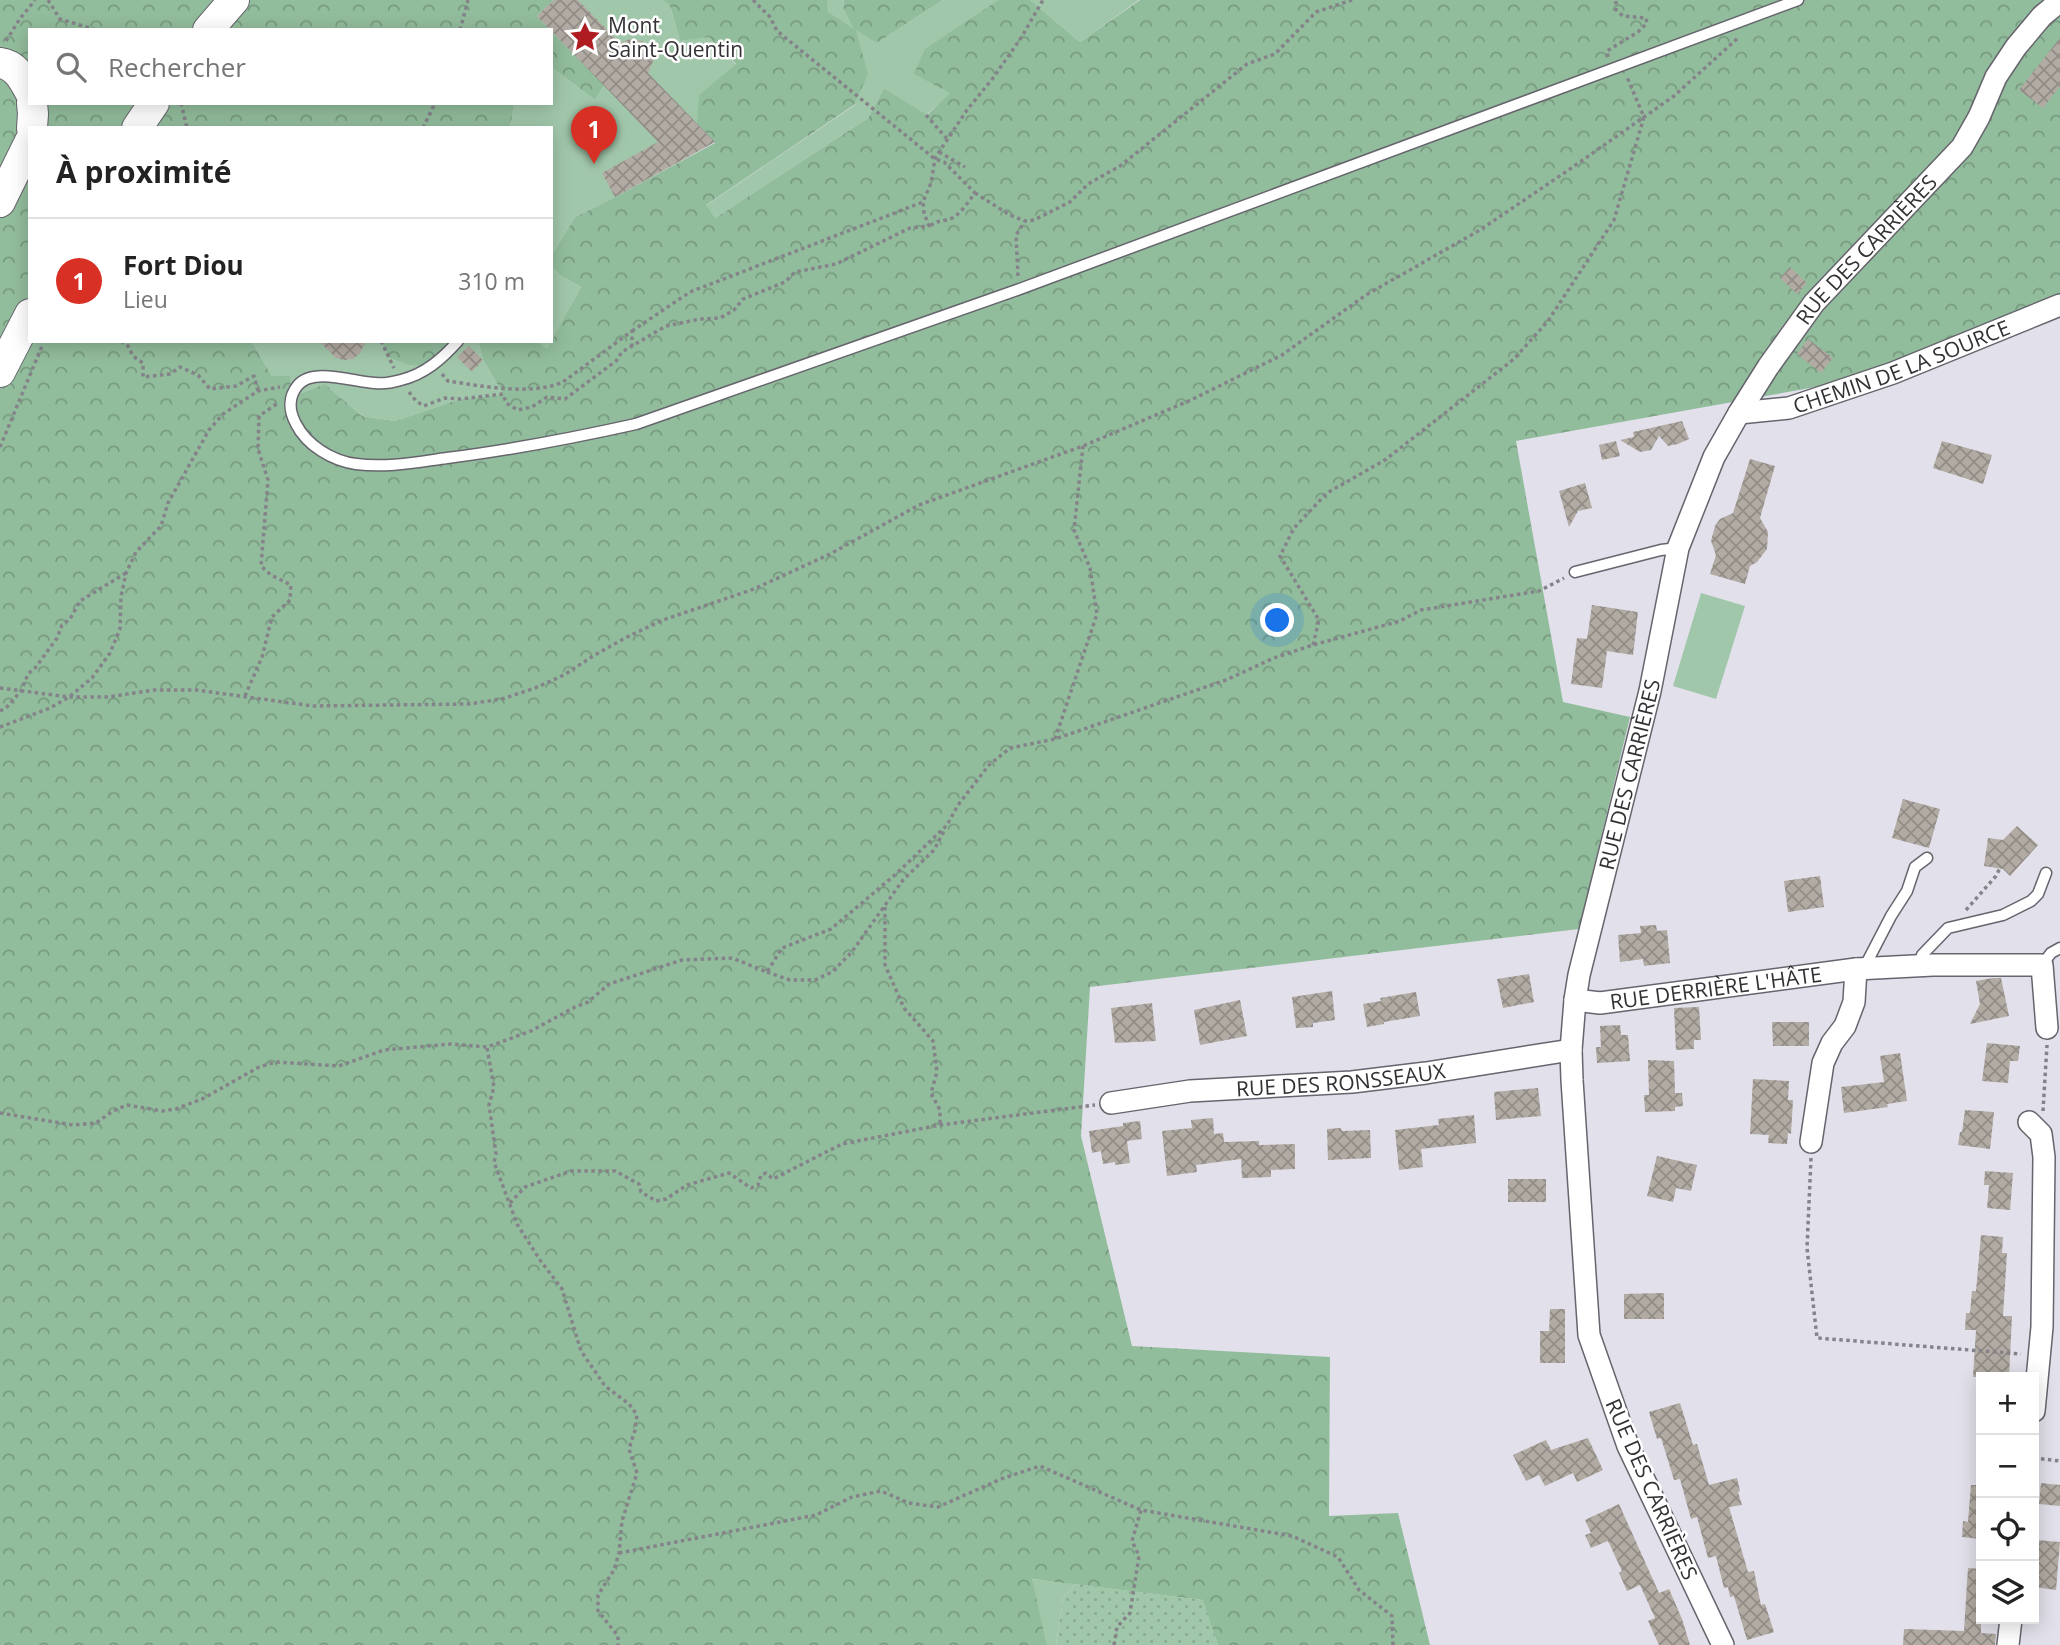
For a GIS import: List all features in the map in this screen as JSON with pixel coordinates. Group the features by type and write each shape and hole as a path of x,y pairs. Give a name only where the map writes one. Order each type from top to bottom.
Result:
{"street":[{"path":"210,28 234,0"},
{"name":"RUE DES CARRIÈRES","path":"1723,1645 1628,1446 1590,1335 1571,1049 1579,975 1650,691 1678,548 1714,457 1768,368 1814,303 1962,147 1979,117 1996,77 2009,57 2042,16 2060,1"},
{"path":"3,52 8,64 21,76 28,88"},
{"path":"32,105 32,126"},
{"path":"138,126 153,105"},
{"path":"0,202 28,145"},
{"name":"CHEMIN DE LA SOURCE","path":"1739,413 1789,408 1893,373 2060,305"},
{"path":"0,372 28,318"},
{"path":"2042,965 2047,1028"},
{"name":"RUE DERRIÈRE L'HÂTE","path":"1575,1000 1600,1003 1860,969 2042,965"},
{"path":"1811,1142 1823,1063 1832,1043 1845,1026 1854,1002 1860,969"},
{"name":"RUE DES RONSSEAUX","path":"1111,1103 1190,1091 1377,1079 1571,1049"},
{"path":"2035,1128 2044,1157 2038,1372"},
{"path":"2008,1645 2010,1624"}],"lane":[{"path":"456,343 434,365 401,380 377,383 310,377 299,383 291,397 291,413 298,428 312,444 328,456 355,464 392,465 503,451 636,424 1017,290 1798,0"},
{"path":"1575,572 1678,548"},
{"path":"1860,969 1907,891 1915,867 1927,858"},
{"path":"1919,966 1922,955 1948,928 2003,915 2031,901 2038,894 2046,873"},
{"path":"2042,965 2051,953 2060,948"}],"path":[{"path":"3,52 19,20 35,0"},
{"path":"48,0 60,19 89,28"},
{"path":"461,28 468,0"},
{"path":"753,0 770,17 777,31 935,159 944,162 975,193 1025,221 1034,220 1070,202 1088,184 1120,166 1247,64 1275,54 1316,12 1352,0"},
{"path":"929,226 923,202 931,183 935,159 967,110 1007,58 1043,0"},
{"path":"1313,645 1319,620 1280,556 1294,528 1327,493 1385,460 1514,359 1548,321 1614,220 1644,117 1625,72 1608,60 1607,51 1638,32 1647,23 1646,18 1623,16 1616,9 1616,0"},
{"path":"0,688 69,697 108,697 154,690 196,690 313,706 468,704 502,699 535,688 564,675 625,638 663,620 754,589 874,531 919,505 1083,446 1191,400 1282,355 1366,296 1480,230 1644,117 1674,96 1742,35"},
{"path":"181,105 187,126"},
{"path":"424,126 434,105"},
{"path":"926,115 947,139"},
{"path":"939,152 965,167"},
{"path":"503,392 506,403 518,410 532,407 547,397 565,399 616,361 622,352 666,326 720,318 734,310 743,299 785,282 795,272 836,264 910,228 947,220 963,210 975,193"},
{"path":"382,343 401,380 416,401 424,406 445,398 460,400 550,387 563,383 690,292 923,202"},
{"path":"1017,290 1019,266 1016,235 1025,221"},
{"path":"632,331 632,345"},
{"path":"0,447 43,343"},
{"path":"0,727 50,708 69,697 92,677 110,653 120,629 121,597 126,573 136,552 161,526 168,503 209,430 223,414 258,391 254,376 236,386 210,389 198,375 180,367 170,374 143,377 143,363 133,356 124,343"},
{"path":"434,365 448,381 503,392"},
{"path":"244,696 262,657 272,617 290,600 291,585 271,575 261,566 268,480 258,449 259,416 291,397"},
{"path":"1055,739 1097,614 1090,568 1074,530 1083,446"},
{"path":"0,1113 73,1125 96,1123 127,1105 162,1111 176,1109 204,1098 258,1067 276,1062 339,1066 384,1050 451,1044 487,1047 531,1031 588,1002 609,984 682,960 732,958 790,980 815,980 832,972 851,953 903,880 934,850 958,804 989,765 1010,748 1055,739 1226,680 1274,658 1399,621 1421,610 1539,591 1575,572"},
{"path":"0,711 22,691 28,674 57,638 62,625 70,619 80,601 126,573"},
{"path":"766,972 782,948 831,929 947,825"},
{"path":"1948,928 2000,869"},
{"path":"885,905 885,965 904,1008 933,1041 937,1072 931,1093 940,1110 940,1125"},
{"path":"2035,1128 2047,1028"},
{"path":"487,1047 494,1087 489,1105 496,1154 494,1162 517,1224 562,1289 581,1351 605,1386 629,1404 637,1415 629,1449 637,1473 622,1521 619,1553 614,1570 598,1595 598,1611 618,1636 618,1645"},
{"path":"510,1203 525,1187 571,1171 615,1171 639,1184 641,1192 656,1200 666,1199 687,1185 729,1172 751,1188 758,1185 761,1175 766,1173 773,1179 842,1144 940,1125 1111,1103"},
{"path":"1811,1142 1807,1248 1817,1338 2040,1356"},
{"path":"2039,1459 2060,1461"},
{"path":"619,1553 816,1515 852,1497 881,1491 909,1503 938,1507 1001,1479 1040,1466 1141,1510 1292,1536 1338,1557 1359,1590 1392,1616 1393,1645"},
{"path":"1114,1645 1117,1627 1130,1612 1139,1556 1132,1541 1141,1510"}],"green space":[{"path":"0,0 554,0 537,16 548,28 28,28 28,105 515,105 510,126 28,126 28,343 255,343 272,376 290,376 291,397 325,384 362,416 395,421 460,399 503,394 483,360 479,343 540,343 547,349 553,343 553,338 581,287 561,276 553,268 553,253 575,217 715,143 697,123 699,95 736,64 709,37 680,41 670,6 663,0 827,0 828,12 854,29 843,7 844,0 943,0 877,43 856,30 868,74 854,105 706,205 715,218 868,118 884,88 927,115 950,93 914,74 925,49 998,0 1030,0 1080,42 1140,0 2060,0 2060,305 1893,373 1516,441 1563,702 1630,717 1579,929 1090,987 1081,1136 1132,1346 1330,1357 1329,1516 1398,1513 1430,1645 1218,1645 1202,1600 1032,1579 1047,1645 0,1645"},
{"path":"554,0 663,0 670,6 680,41 709,36 736,65 715,142 575,217 553,253 553,126 510,126 515,105 553,105 553,68 595,100 603,86 553,33 553,28 548,28 537,16"},
{"path":"827,0 844,0 843,7 877,43 943,0 998,0 925,50 951,93 926,115 884,88 868,118 715,218 705,206 855,105 827,12"},
{"path":"1030,0 1139,0 1080,42"},
{"path":"553,33 604,85 595,100 553,68"},
{"path":"553,268 561,276 581,287 553,339"},
{"path":"382,343 388,357 449,343 479,343 483,360 503,394 460,399 395,421 362,416 325,384 291,397 272,376 253,344"},
{"path":"382,343 456,343 434,365 409,365 388,357"},
{"path":"539,343 551,343 547,350"},
{"path":"1701,593 1745,606 1716,699 1673,686"},
{"path":"1031,1579 1076,1584 1063,1598 1056,1645 1047,1645"},
{"path":"1076,1584 1203,1600 1218,1645 1056,1645 1063,1598"}],"building":[{"path":"554,0 578,0 620,43 630,39 642,41 651,49 653,61 648,73 715,142 615,197 602,173 658,142 553,33 553,28 549,28 537,16"},
{"path":"2060,38 2060,86 2043,108 2019,90"},
{"path":"1790,267 1807,283 1797,294 1780,278"},
{"path":"1808,339 1833,358 1821,373 1797,354"},
{"path":"321,343 365,343 353,359 336,358"},
{"path":"469,346 483,360 472,372 457,357"},
{"path":"1682,421 1689,439 1678,444 1668,446 1659,436 1651,450 1640,452 1620,440 1634,437 1633,432"},
{"path":"1616,441 1620,456 1602,460 1599,445"},
{"path":"1942,441 1992,455 1983,484 1933,468"},
{"path":"1750,459 1775,466 1760,518 1768,532 1767,549 1757,562 1750,566 1745,584 1710,574 1716,555 1711,541 1720,519 1733,513"},
{"path":"1585,483 1592,508 1578,511 1569,527 1559,491"},
{"path":"1592,605 1638,612 1633,655 1607,651 1602,688 1571,684 1577,638 1587,639"},
{"path":"1903,799 1940,809 1929,848 1892,838"},
{"path":"2017,826 2038,845 2010,876 2003,869 1984,866 1988,838 2003,840"},
{"path":"1820,876 1824,907 1788,912 1784,881"},
{"path":"1656,925 1657,931 1667,930 1670,963 1644,966 1643,959 1620,962 1618,935 1641,933 1640,926"},
{"path":"1529,974 1534,1002 1503,1008 1497,979"},
{"path":"2001,978 2009,1016 1970,1024 1980,1004 1976,981"},
{"path":"1332,991 1335,1020 1313,1023 1313,1027 1296,1028 1292,997"},
{"path":"1416,992 1420,1016 1367,1027 1363,1004"},
{"path":"1240,1000 1247,1036 1200,1045 1194,1010"},
{"path":"1152,1003 1156,1041 1115,1043 1111,1008"},
{"path":"1699,1007 1701,1040 1694,1040 1694,1049 1676,1050 1674,1008"},
{"path":"1772,1022 1809,1022 1809,1046 1773,1046"},
{"path":"1620,1025 1621,1035 1628,1035 1630,1061 1597,1063 1596,1047 1601,1047 1600,1026"},
{"path":"1987,1043 2020,1046 2018,1061 2010,1061 2008,1083 1982,1081"},
{"path":"1900,1053 1907,1101 1887,1104 1888,1107 1844,1113 1841,1087 1884,1082 1880,1056"},
{"path":"1648,1060 1674,1061 1675,1093 1682,1093 1683,1106 1675,1107 1675,1111 1645,1112 1644,1095 1649,1095"},
{"path":"1753,1079 1789,1081 1788,1100 1793,1100 1791,1134 1788,1133 1787,1144 1768,1143 1769,1135 1750,1134"},
{"path":"1538,1088 1541,1116 1496,1120 1494,1092"},
{"path":"1965,1110 1994,1112 1990,1149 1958,1145"},
{"path":"1474,1115 1476,1143 1421,1149 1423,1167 1399,1170 1395,1130 1439,1125 1438,1119"},
{"path":"1213,1118 1214,1134 1223,1133 1224,1142 1295,1144 1295,1169 1271,1170 1271,1177 1242,1178 1241,1159 1196,1165 1197,1172 1167,1176 1162,1131 1192,1128 1191,1120"},
{"path":"1140,1121 1142,1139 1127,1141 1130,1163 1103,1164 1101,1151 1092,1153 1089,1131"},
{"path":"1341,1128 1342,1131 1370,1130 1371,1158 1328,1160 1327,1129"},
{"path":"1657,1156 1697,1165 1691,1191 1676,1188 1673,1202 1647,1196"},
{"path":"1985,1171 2013,1173 2010,1210 1987,1208 1989,1185 1984,1185"},
{"path":"1508,1179 1546,1179 1546,1202 1508,1202"},
{"path":"1981,1235 2003,1237 2002,1253 2007,1253 2003,1316 2012,1316 2009,1372 1976,1372 1976,1377 1973,1377 1976,1330 1965,1330 1972,1291 1976,1291"},
{"path":"1664,1293 1664,1319 1624,1319 1624,1294"},
{"path":"1550,1309 1565,1309 1565,1363 1540,1363 1540,1331 1549,1331"},
{"path":"1680,1403 1693,1445 1697,1444 1709,1485 1737,1478 1742,1505 1729,1507 1748,1572 1754,1571 1761,1605 1765,1604 1774,1632 1747,1640 1734,1596 1730,1597 1728,1587 1724,1588 1716,1556 1708,1558 1697,1517 1691,1519 1680,1479 1674,1480 1661,1438 1657,1439 1649,1412"},
{"path":"1588,1438 1603,1470 1577,1482 1573,1473 1545,1486 1539,1475 1526,1481 1513,1455 1546,1440 1551,1450"},
{"path":"2041,1483 2060,1485 2060,1506 2039,1504"},
{"path":"1971,1485 1976,1485 1976,1538 1962,1537 1963,1521 1968,1522"},
{"path":"1619,1504 1659,1593 1669,1589 1690,1645 1659,1645 1648,1621 1655,1618 1640,1585 1627,1591 1619,1573 1622,1571 1608,1541 1591,1548 1585,1535 1591,1533 1585,1520"},
{"path":"2039,1540 2060,1542 2056,1590 2039,1588"},
{"path":"1968,1568 1976,1569 1976,1624 1981,1624 1981,1633 1996,1634 1995,1645 1903,1645 1904,1629 1964,1631"}],"place":[{"name":"Mont Saint-Quentin","path":"585,37"},
{"name":"Fort Diou","path":"594,164"}]}
